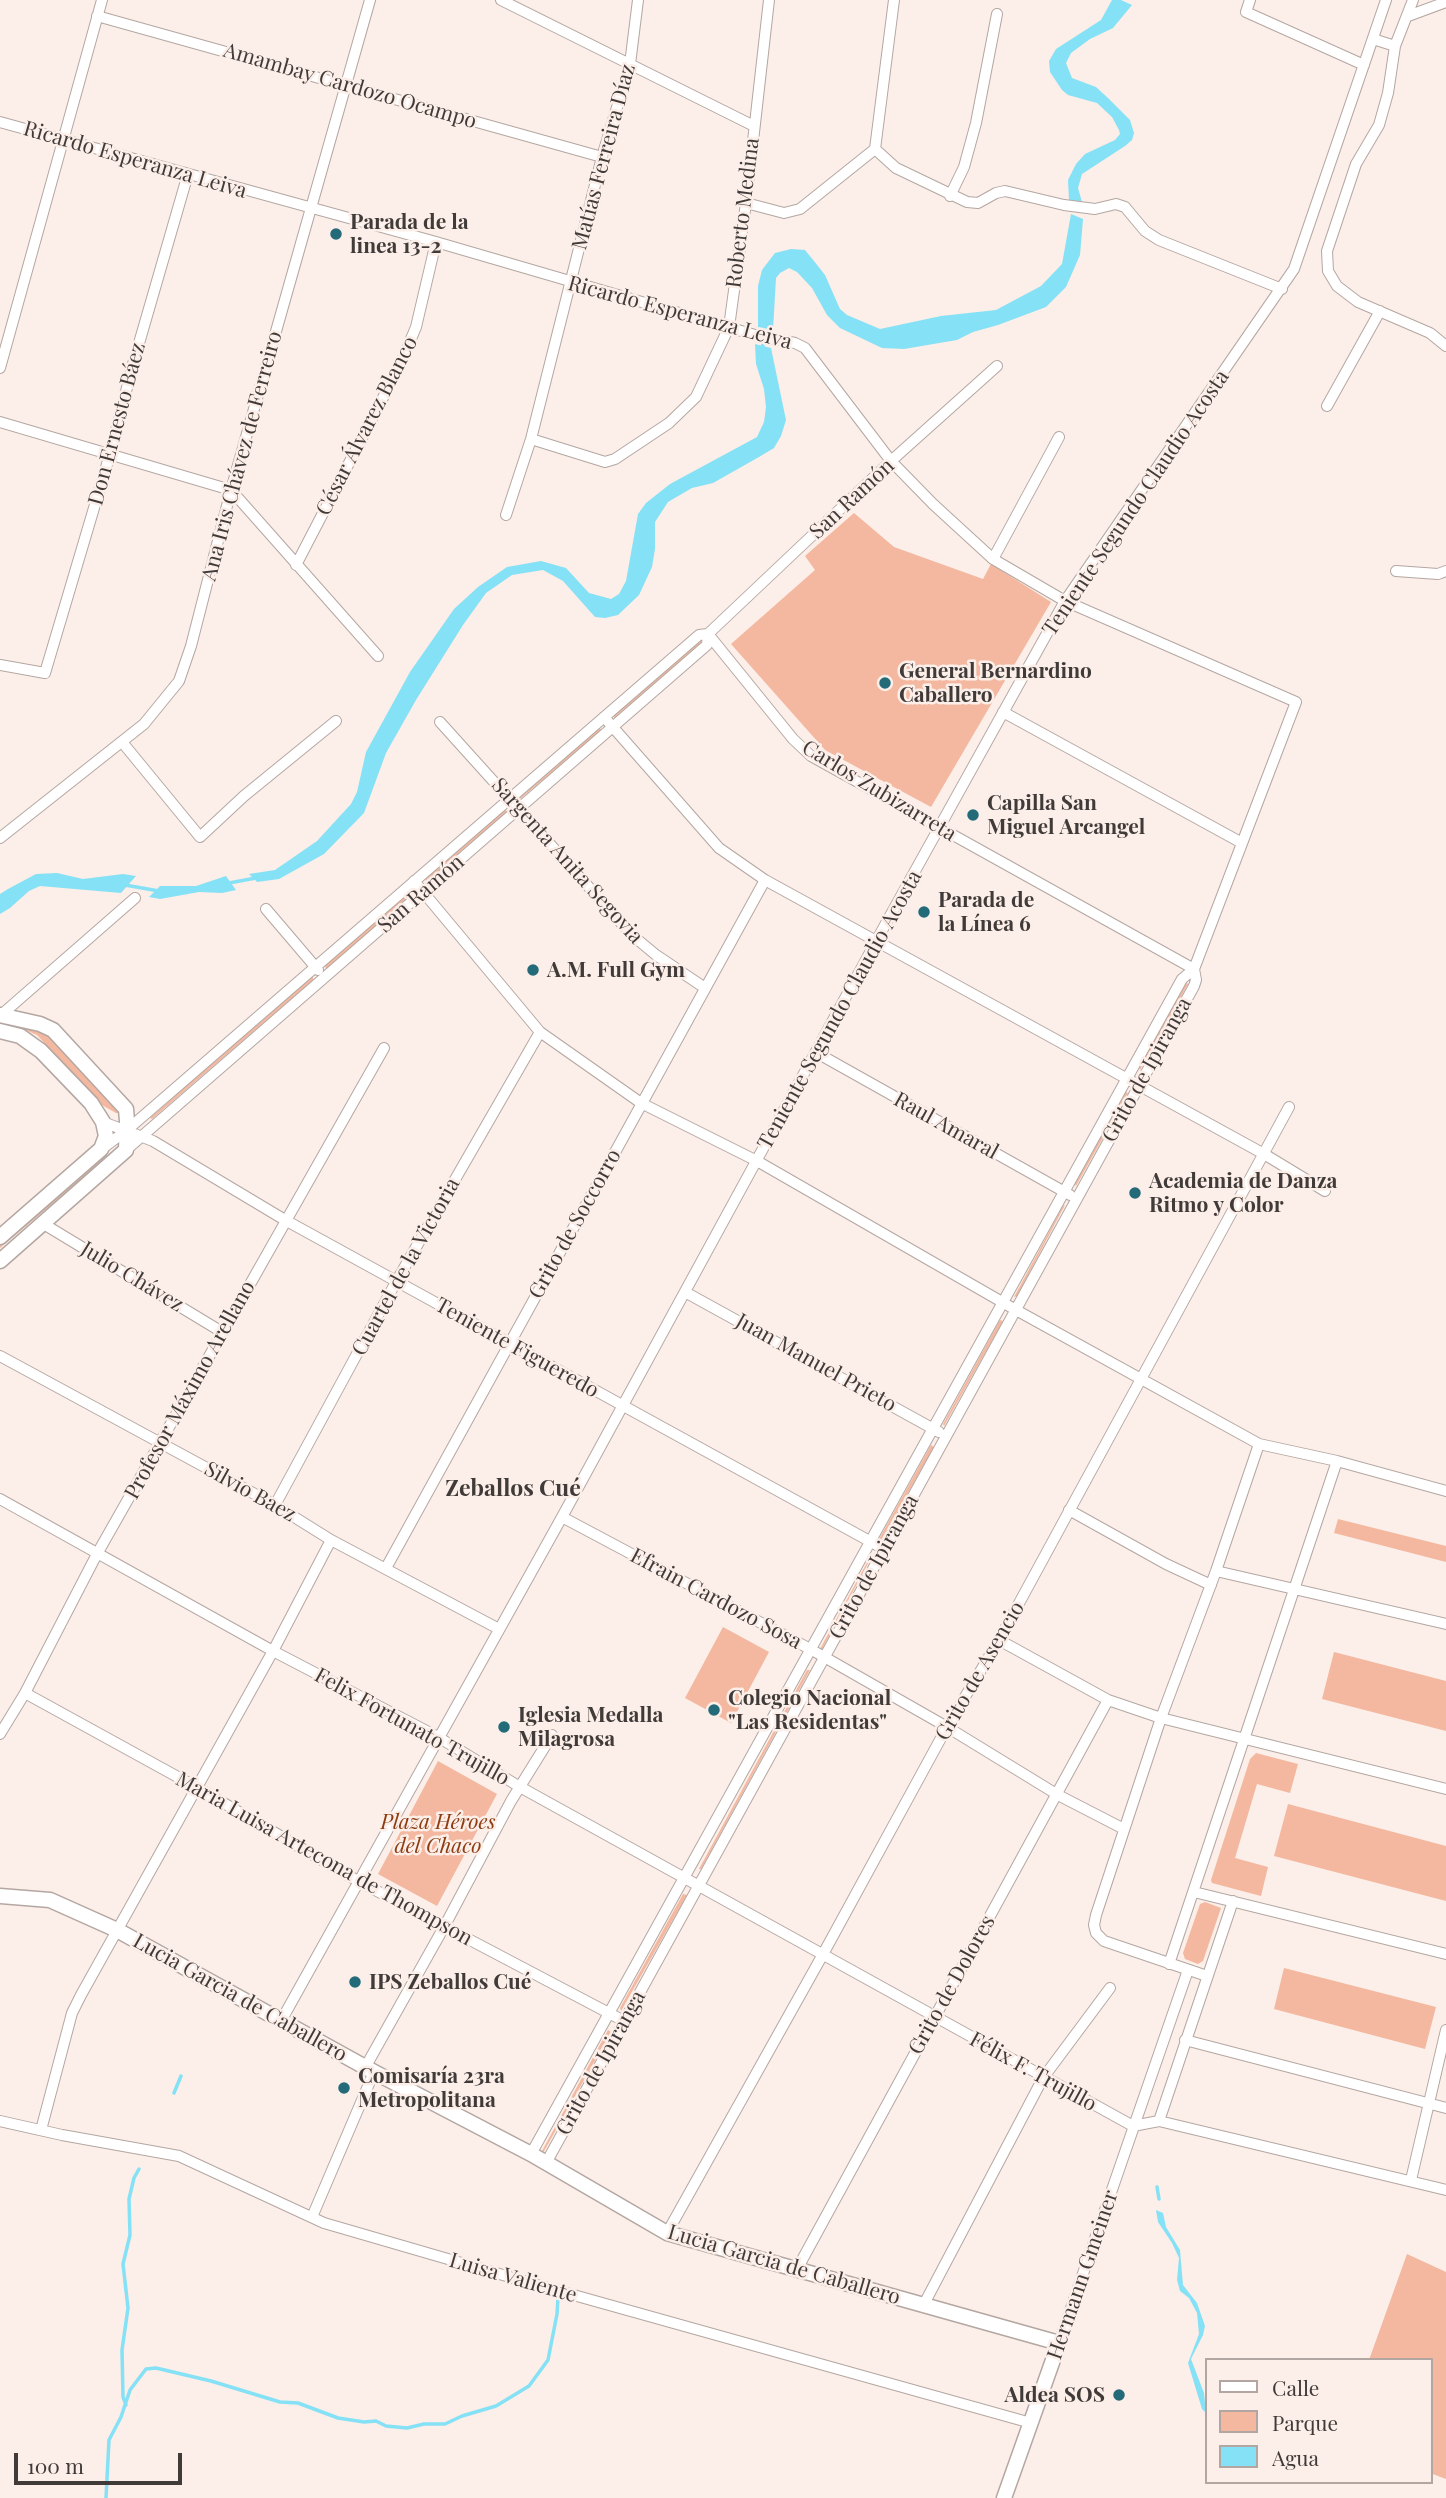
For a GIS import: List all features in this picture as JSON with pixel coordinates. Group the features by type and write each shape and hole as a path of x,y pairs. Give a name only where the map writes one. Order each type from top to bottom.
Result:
{"street":[{"path":"0,369 102,0"},
{"name":"Ana Iris Chávez de Ferreiro","path":"0,838 144,724 179,681 191,646 231,490 370,0"},
{"path":"501,0 754,126"},
{"name":"Matías Ferreira Díaz","path":"506,515 531,439 602,157 630,64 638,0"},
{"name":"Roberto Medina","path":"531,439 606,462 615,460 669,423 696,397 729,327 769,0"},
{"path":"746,203 784,213 800,209 874,149 894,0"},
{"path":"1250,0 1246,12 1364,65"},
{"name":"Teniente Segundo Claudio Acosta","path":"281,2021 1066,601 1282,289 1299,257 1386,0"},
{"path":"1413,0 1395,46 1388,93 1379,125 1356,164 1327,251 1328,271 1337,286 1357,302 1430,333 1446,346"},
{"path":"1408,16 1446,2"},
{"path":"950,196 964,167 976,123 997,14"},
{"name":"Amambay Cardozo Ocampo","path":"97,16 602,157"},
{"path":"1373,39 1395,46"},
{"name":"Ricardo Esperanza Leiva","path":"0,122 436,242 755,335 795,343 804,348 891,461 993,559 1066,601 1296,702"},
{"path":"874,149 896,168 967,202 978,203 1005,191 1064,205 1095,209 1116,204 1125,207 1145,231 1159,240 1282,289"},
{"name":"Don Ernesto Báez","path":"0,665 45,673 110,454 188,174"},
{"name":"César Álvarez Blanco","path":"296,565 401,363 416,327 436,242"},
{"path":"1327,406 1380,312"},
{"name":"San Ramón","path":"0,1237 699,635 708,634 891,461 997,366"},
{"path":"0,422 231,490 378,656"},
{"path":"993,559 1059,437"},
{"path":"1396,571 1446,571"},
{"name":"San Ramón","path":"0,1261 126,1150 147,1137 325,978 614,728 707,645 708,634"},
{"name":"Carlos Zubizarreta","path":"708,634 793,739 811,756 1194,969"},
{"name":"Grito de Ipiranga","path":"531,2154 1126,1079 1182,979 1194,969 1296,702"},
{"path":"1003,712 1242,843"},
{"path":"604,717 719,848 765,880 1264,1154 1325,1191"},
{"path":"122,742 200,837 244,796 336,721"},
{"name":"Sargenta Anita Segovia","path":"440,722 632,935 656,956 705,988"},
{"name":"Grito de Soccorro","path":"386,1568 765,880"},
{"path":"414,881 540,1032 641,1103 757,1161 1016,1310 1259,1444 1337,1461 1446,1491"},
{"path":"0,1016 135,898"},
{"path":"266,909 325,978"},
{"name":"Grito de Ipiranga","path":"546,2163 1194,986 1194,969"},
{"path":"0,1016 40,1024 53,1030 126,1109 132,1125 126,1150"},
{"path":"0,1031 20,1036 41,1051 91,1103 103,1122 106,1136 101,1149"},
{"name":"Cuartel de la Victoria","path":"275,1505 396,1282 540,1032"},
{"name":"Profesor Máximo Arellano","path":"0,1734 25,1693 97,1554 384,1048"},
{"name":"Raul Amaral","path":"817,1052 1076,1199"},
{"name":"Grito de Asencio","path":"667,2233 947,1727 999,1640 1289,1107"},
{"name":"Teniente Figueredo","path":"103,1122 132,1125 147,1137 285,1220 884,1549"},
{"name":"Julio Chávez","path":"42,1223 222,1332"},
{"name":"Juan Manuel Prieto","path":"685,1292 946,1436"},
{"name":"Silvio Baez","path":"0,1356 275,1505 331,1540 499,1629"},
{"path":"1207,1976 1104,1941 1097,1933 1096,1915 1161,1718 1211,1585 1259,1444"},
{"path":"1169,1964 1337,1461"},
{"name":"Felix Fortunato Trujillo","path":"0,1499 272,1651 438,1738 520,1787 822,1956"},
{"path":"1069,1510 1166,1564 1211,1585"},
{"name":"Efrain Cardozo Sosa","path":"562,1517 812,1650 947,1727 1058,1795 1124,1829"},
{"path":"41,2130 72,2014 331,1540"},
{"path":"1216,1571 1446,1624"},
{"path":"999,1640 1108,1700 1161,1718 1446,1789"},
{"name":"Maria Luisa Artecona de Thompson","path":"25,1693 196,1787 358,1881 624,2021"},
{"name":"Grito de Dolores","path":"796,2271 1108,1700"},
{"path":"312,2217 370,2069 520,1787 552,1735"},
{"path":"1194,1892 1446,1954"},
{"name":"Lucia Garcia de Caballero","path":"0,1896 50,1900 117,1930 531,2154 667,2233 1059,2343"},
{"path":"1159,2121 1233,1901"},
{"name":"Félix F. Trujillo","path":"822,1956 1133,2126"},
{"name":"Hermann Gmeiner","path":"1004,2498 1188,1970"},
{"path":"923,2306 1043,2078 1110,1988"},
{"path":"1411,2180 1446,2029"},
{"path":"1185,2040 1446,2108"},
{"name":"Luisa Valiente","path":"0,2121 179,2156 312,2217 527,2282 1031,2423"},
{"path":"1133,2126 1159,2121 1446,2190"}],"green space":[{"name":"General Bernardino Caballero","path":"854,513 894,547 983,579 991,564 1051,602 931,807 825,750 731,644 815,570 805,556"},
{"path":"699,641 702,644 614,718 614,715"},
{"path":"599,728 602,730 520,799 520,796"},
{"path":"505,809 507,812 426,881 425,878"},
{"path":"408,893 415,894 326,970 325,965"},
{"path":"311,977 313,980 150,1118"},
{"path":"1185,982 1188,984 1140,1070 1139,1068"},
{"path":"11,1024 48,1032 120,1113 100,1104 37,1035"},
{"path":"1126,1092 1128,1093 1076,1186 1075,1184"},
{"path":"106,1154 108,1157 0,1248 0,1245"},
{"path":"1065,1205 1017,1296 1014,1297 1063,1206"},
{"path":"1000,1320 1003,1321 944,1426 943,1424"},
{"path":"931,1445 934,1447 880,1542 878,1541"},
{"path":"1338,1519 1446,1546 1446,1562 1334,1533"},
{"path":"872,1556 822,1649 820,1649 870,1557"},
{"path":"723,1627 769,1652 731,1723 685,1698"},
{"path":"1334,1652 1446,1681 1446,1731 1322,1699"},
{"path":"807,1670 810,1670 701,1869 699,1869"},
{"path":"1256,1753 1298,1764 1290,1793 1257,1784 1235,1858 1268,1867 1261,1896 1212,1883 1211,1880 1250,1759"},
{"name":"Plaza Héroes del Chaco","path":"438,1761 497,1794 437,1906 378,1874"},
{"path":"1288,1804 1446,1846 1446,1901 1274,1856"},
{"path":"683,1894 687,1895 621,2011 620,2008"},
{"path":"1205,1902 1221,1908 1203,1961 1198,1964 1185,1959 1183,1953 1200,1904"},
{"path":"1284,1968 1436,2007 1425,2049 1274,2009"},
{"path":"608,2030 611,2032 543,2153 542,2151"},
{"path":"1407,2254 1446,2272 1446,2479 1432,2474 1432,2358 1370,2358"}],"water":[{"path":"1112,0 1121,0 1132,5 1113,28 1090,39 1071,53 1066,63 1072,78 1096,87 1130,120 1134,133 1132,140 1125,146 1082,174 1078,188 1082,202 1069,200 1068,180 1076,164 1085,154 1115,140 1120,134 1112,117 1097,103 1068,95 1062,90 1050,72 1049,61 1056,49 1101,20"},
{"path":"1071,214 1083,219 1080,255 1066,287 1046,307 957,340 904,349 882,348 840,328 827,315 812,288 797,272 789,268 776,278 773,330 758,327 758,286 762,270 775,253 791,249 805,250 814,261 825,275 840,309 847,315 880,329 941,316 996,310 1041,286 1062,264"},
{"path":"755,344 771,348 786,420 781,436 774,448 759,457 713,483 692,488 668,502 655,522 652,567 639,595 618,615 595,617 563,581 543,570 512,575 486,593 416,700 386,753 364,813 324,854 279,879 257,882 249,874 275,870 317,841 351,804 357,792 366,752 410,672 454,609 478,587 507,567 541,561 566,568 589,593 611,599 619,594 626,581 638,514 646,503 670,484 757,437 764,422 766,407 764,389 756,364"},
{"path":"57,873 83,879 123,874 136,876 121,893 40,886 29,891 0,914 0,894 36,874"},
{"path":"226,876 236,890 222,893 199,892 160,899 149,897 160,886 196,886"},
{"path":"1156,2210 1163,2213 1166,2227 1180,2250 1183,2285 1197,2303 1205,2326 1191,2359 1204,2393 1204,2411 1188,2363 1199,2334 1197,2313 1189,2298 1180,2291 1177,2280 1179,2258 1158,2222"}],"waterway":[{"path":"762,323 763,351"},
{"path":"229,883 256,878"},
{"path":"125,885 159,891"},
{"path":"174,2093 181,2076"},
{"path":"126,2405 123,2397 122,2350 128,2308 123,2264 130,2235 129,2199 139,2169"},
{"path":"1157,2187 1159,2199"},
{"path":"106,2498 109,2440 121,2417 130,2390 146,2369 156,2368 280,2402 298,2403 338,2418 376,2421 386,2426 407,2428 424,2424 445,2424 496,2406 529,2386 548,2360 558,2298"}],"place":[{"name":"Parada de la linea 13-2","path":"336,234"},
{"name":"General Bernardino Caballero","path":"885,683"},
{"name":"Capilla San Miguel Arcangel","path":"973,815"},
{"name":"Parada de la Línea 6","path":"924,912"},
{"name":"A.M. Full Gym","path":"533,970"},
{"name":"Academia de Danza Ritmo y Color","path":"1135,1193"},
{"name":"Colegio Nacional \"Las Residentas\"","path":"714,1710"},
{"name":"Iglesia Medalla Milagrosa","path":"504,1727"},
{"name":"IPS Zeballos Cué","path":"355,1982"},
{"name":"Comisaría 23ra Metropolitana","path":"344,2088"},
{"name":"Aldea SOS","path":"1119,2395"}],"district":[{"name":"Zeballos Cué","path":"513,1489"}]}
